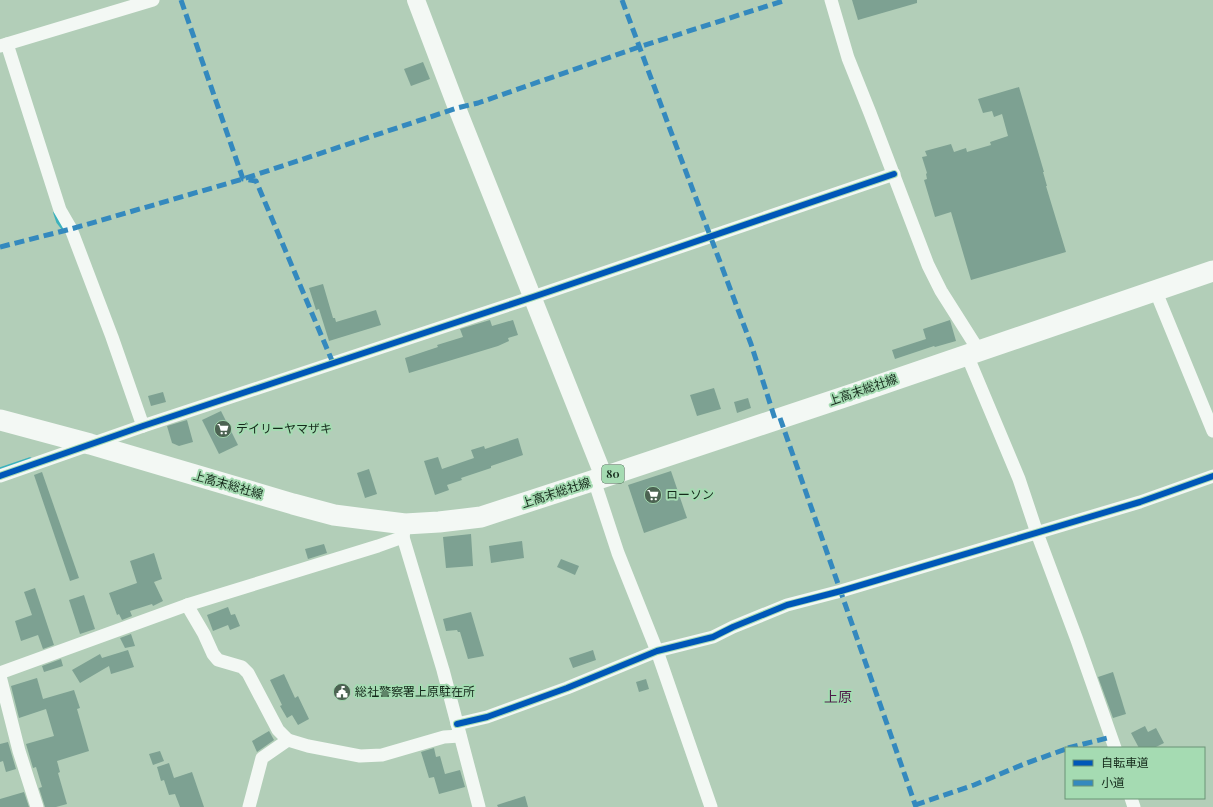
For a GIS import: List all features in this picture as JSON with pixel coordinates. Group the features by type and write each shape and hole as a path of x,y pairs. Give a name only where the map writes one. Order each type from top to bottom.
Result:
{"main road":[{"name":"上高末総社線","path":"0,420 90,444 293,504 404,531 439,522 481,516 599,479 1156,292 1213,271"}],"street":[{"path":"143,426 112,337 71,229 60,210 3,45 153,0"},
{"path":"416,0 457,108 533,297 599,479 618,553 657,651 711,807"},
{"path":"831,0 848,58 928,265 973,353 1115,747"},
{"path":"0,476 143,426 533,297 894,174"},
{"path":"1156,292 1213,431"},
{"path":"187,605 204,634 212,654 218,660 242,666 248,673 278,730 288,740 308,746 360,756 382,755 444,737 487,716 567,688 657,651 713,637 733,627 787,605 841,592 1140,502 1213,476"},
{"path":"0,673 187,605 378,546 404,531 479,807"},
{"path":"0,676 19,750 37,807"},
{"path":"249,807 262,758 288,740"}],"building":[{"path":"852,0 917,0 917,3 858,20"},
{"path":"423,62 430,79 411,86 404,69"},
{"path":"1019,87 1066,252 971,280 951,212 935,217 924,180 927,179 927,173 922,157 927,156 925,151 951,144 954,152 966,148 967,152 991,145 990,142 1008,136 1002,114 994,117 992,111 983,113 978,99"},
{"path":"323,284 333,318 335,318 336,322 376,310 381,325 329,341 319,309 316,310 309,288"},
{"path":"490,320 492,326 513,320 518,335 508,338 509,341 498,346 409,373 405,358 438,347 437,345 463,337 460,329"},
{"path":"950,320 956,341 934,346 895,359 892,350 926,339 923,329"},
{"path":"714,388 721,409 697,416 690,395"},
{"path":"163,392 166,402 151,406 148,396"},
{"path":"748,398 751,408 737,413 734,402"},
{"path":"221,411 238,445 219,454 202,420"},
{"path":"187,420 193,442 179,446 172,443 167,426"},
{"path":"518,438 523,455 461,478 462,480 447,485 449,490 435,495 424,461 438,457 442,469 474,458 471,450 484,446 485,449"},
{"path":"369,469 377,494 365,498 357,473"},
{"path":"671,471 687,518 644,533 628,485"},
{"path":"42,472 79,578 70,581 34,475"},
{"path":"471,534 473,566 446,568 443,537"},
{"path":"522,541 524,558 491,563 489,546"},
{"path":"324,544 327,553 308,559 305,549"},
{"path":"154,553 162,579 154,582 163,601 153,606 152,604 130,611 132,616 122,620 119,614 117,615 109,593 137,583 130,561"},
{"path":"561,559 579,566 575,575 557,567"},
{"path":"35,588 54,645 43,649 38,635 21,641 15,621 32,615 24,592"},
{"path":"84,595 95,629 80,634 69,600"},
{"path":"228,607 231,615 235,614 240,626 230,630 228,625 213,631 207,615"},
{"path":"471,612 484,656 468,659 460,632 457,630 446,631 443,619"},
{"path":"131,634 135,646 125,648 120,638"},
{"path":"128,650 134,667 111,674 109,666 80,683 72,670 100,654 102,658"},
{"path":"593,650 596,660 573,668 569,658"},
{"path":"61,659 63,666 44,672 42,666"},
{"path":"1113,672 1126,714 1113,718 1098,677"},
{"path":"284,674 295,698 298,696 309,719 298,725 292,715 287,718 280,706 282,705 270,680"},
{"path":"37,678 43,699 74,690 80,708 77,709 89,751 57,761 60,772 58,773 67,804 56,807 45,807 39,788 42,787 36,767 33,768 26,744 54,736 46,709 19,718 11,686"},
{"path":"646,679 649,689 639,692 636,682"},
{"path":"1145,726 1148,732 1156,728 1164,743 1156,747 1138,747 1131,733"},
{"path":"269,731 274,740 257,752 252,741"},
{"path":"8,742 16,769 6,772 3,761 0,762 0,744"},
{"path":"434,748 436,757 440,756 445,774 460,770 465,787 439,794 434,777 429,778 421,752"},
{"path":"160,751 164,761 153,765 149,754"},
{"path":"169,763 174,778 192,772 204,807 180,807 175,794 169,795 164,780 161,781 157,767"},
{"path":"24,792 29,807 0,807 0,799"},
{"path":"525,796 528,807 498,807 497,805"}],"waterway":[{"path":"55,213 58,222 65,231"},
{"path":"0,469 30,459"}],"marked path":[{"path":"181,0 243,179 256,181 333,363"},
{"path":"622,0 751,344 775,419"},
{"path":"0,247 71,229 243,179 457,108 478,103 639,47 786,0"},
{"path":"780,418 916,807"},
{"path":"1072,747 1111,737"},
{"path":"915,805 974,785 1024,764 1065,749"}],"cycle path":[{"path":"0,476 143,426 533,297 894,174"},
{"path":"457,724 487,717 567,688 657,651 713,637 733,627 787,605 841,591 1140,502 1213,476"}],"place":[{"name":"デイリーヤマザキ","path":"223,429"},
{"name":"ローソン","path":"653,495"},
{"name":"総社警察署上原駐在所","path":"342,692"}],"district":[{"name":"上原","path":"838,697"}]}
